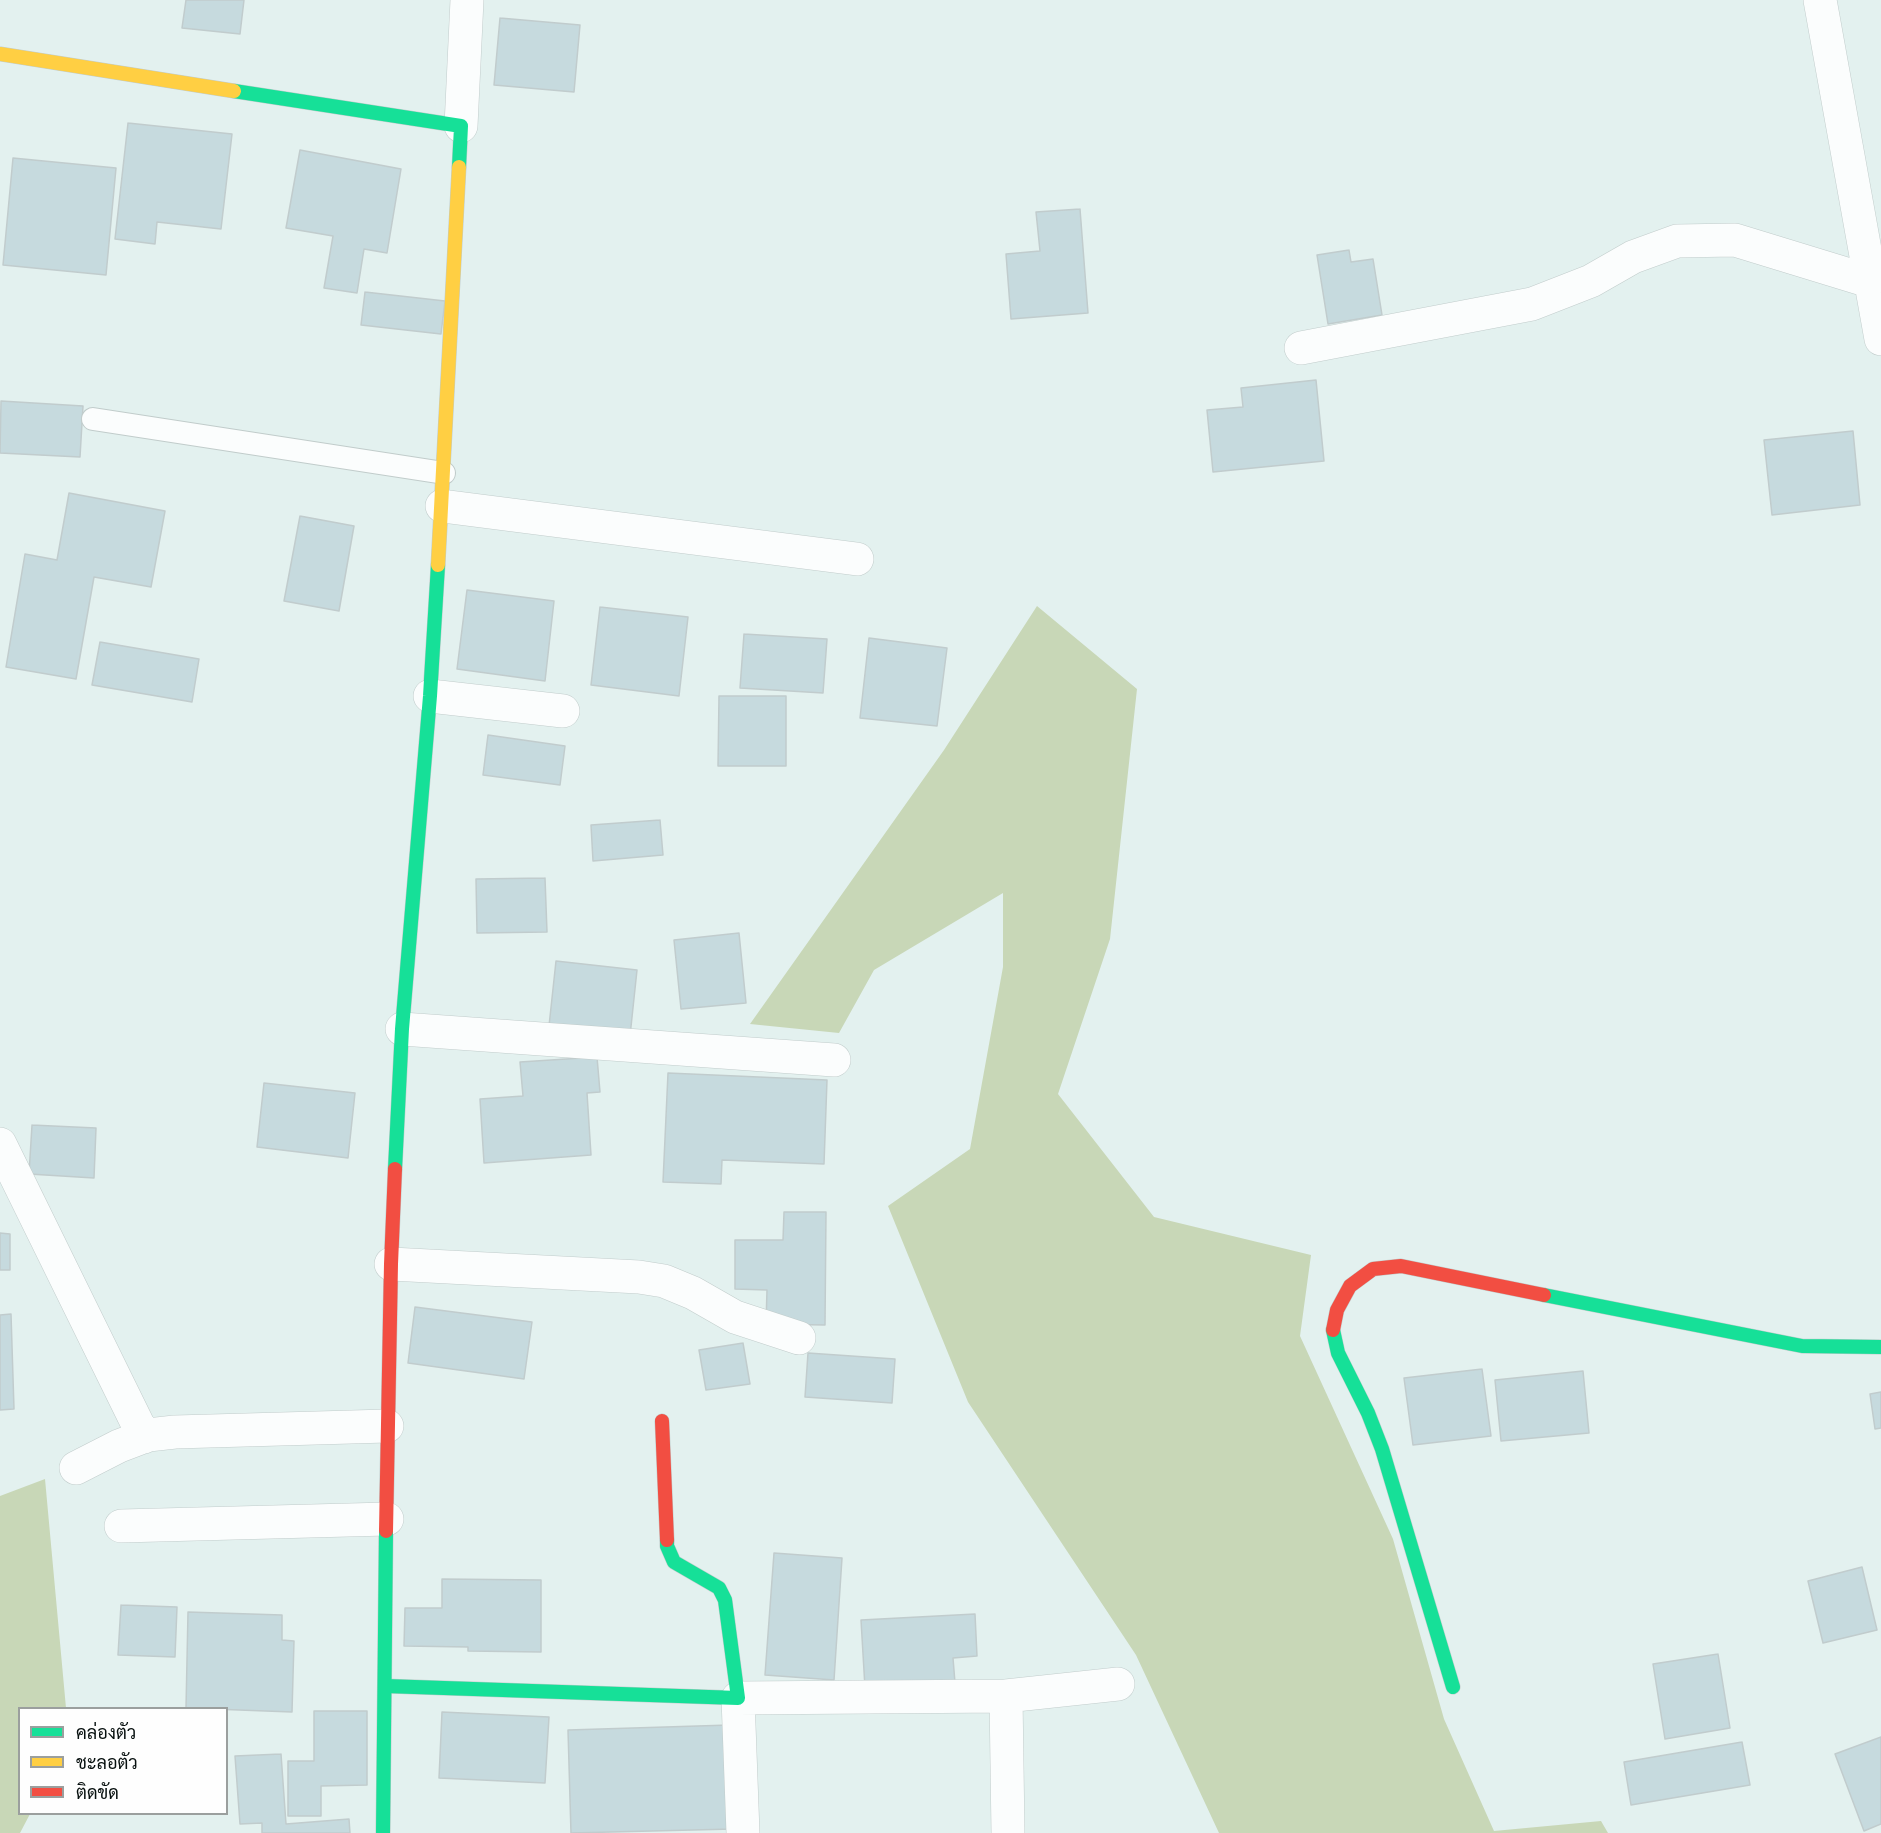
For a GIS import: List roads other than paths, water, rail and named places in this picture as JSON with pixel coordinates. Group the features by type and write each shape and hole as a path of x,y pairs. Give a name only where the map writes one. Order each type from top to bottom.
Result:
{"street":[{"path":"383,1833 391,1264 402,1029 430,696 444,473 467,0"},
{"path":"1820,0 1881,339"},
{"path":"0,54 461,126"},
{"path":"1301,348 1532,304 1591,282 1634,257 1677,241 1735,240 1869,281"},
{"path":"442,506 856,559"},
{"path":"430,696 563,711"},
{"path":"402,1029 834,1060"},
{"path":"0,1144 144,1437"},
{"path":"391,1264 639,1277 664,1281 693,1293 735,1317 799,1338"},
{"path":"1453,1687 1382,1449 1362,1399 1338,1353 1333,1330 1337,1310 1350,1286 1374,1269 1401,1266 1802,1346 1881,1347"},
{"path":"662,1421 667,1546 674,1562 719,1588 725,1600 738,1698 743,1833"},
{"path":"76,1468 119,1446 144,1437 175,1432 387,1425"},
{"path":"121,1526 387,1519"},
{"path":"385,1686 738,1698 1006,1696 1118,1684"},
{"path":"1006,1696 1008,1833"}],"lane":[{"path":"93,419 444,473"}]}
